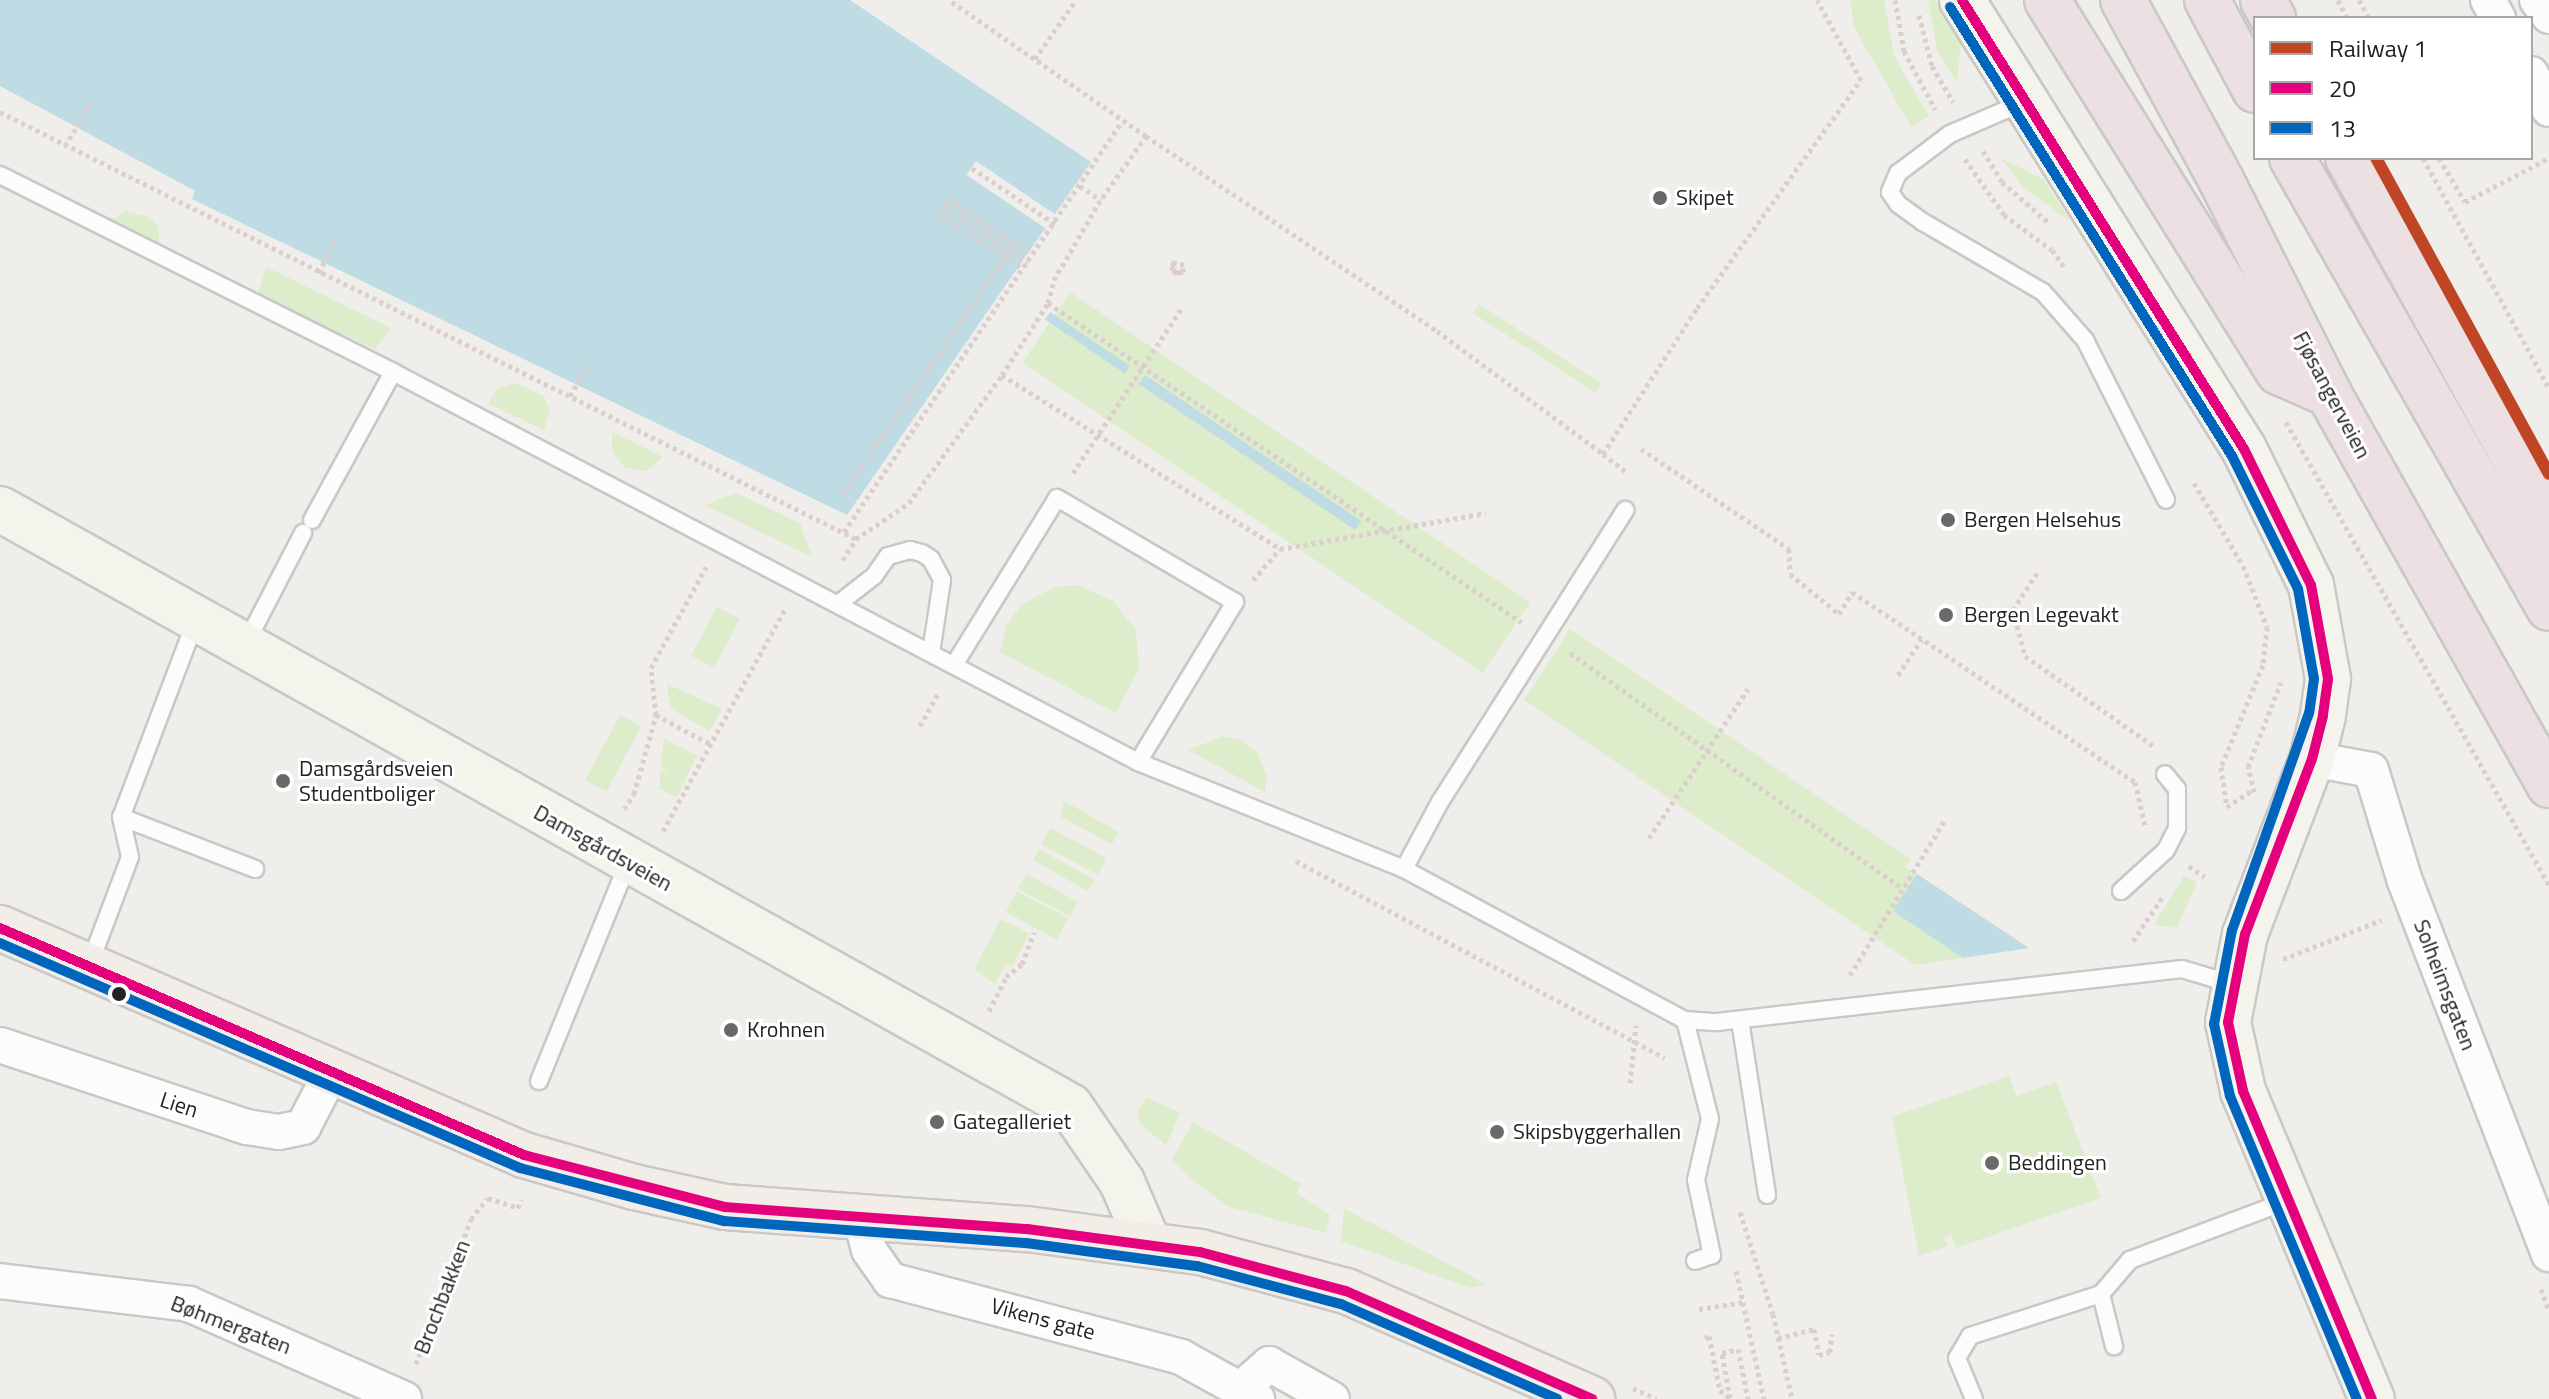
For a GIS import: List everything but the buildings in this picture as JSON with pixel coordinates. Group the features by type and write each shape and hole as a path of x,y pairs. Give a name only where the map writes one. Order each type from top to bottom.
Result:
{"highway":[{"path":"2047,0 2279,372 2329,394"},
{"name":"Fjøsangerveien","path":"2123,0 2221,180 2329,394 2549,785"},
{"path":"2207,0 2253,86"},
{"path":"2293,160 2544,600"},
{"path":"2349,160 2545,513 2544,600"}],"main road":[{"path":"1962,0 2244,449 2287,529 2311,585 2325,640 2328,679 2312,759 2245,934 2232,984 2232,1058 2288,1201 2372,1399"},
{"name":"Damsgårdsveien","path":"0,509 197,618 243,648 1070,1106 1122,1182 1148,1242"},
{"path":"0,928 524,1155 634,1187 725,1207 1148,1242 1346,1291 1592,1399"}],"street":[{"path":"2537,0 2549,16"},
{"path":"2533,78 2549,109"},
{"name":"Solheimsgaten","path":"2312,759 2371,770 2405,881 2549,1254"},
{"name":"Lien","path":"0,1045 247,1127 279,1132 303,1127 331,1073"},
{"name":"Vikens gate","path":"860,1216 869,1250 890,1280 1157,1350 1250,1393"},
{"name":"Bøhmergaten","path":"0,1281 189,1304 408,1388"},
{"path":"1250,1393 1269,1364 1332,1399"}],"lane":[{"path":"2025,101 1950,134 1908,163 1890,192 1923,222 2043,292 2085,340 2166,500"},
{"path":"0,175 393,372 1138,762 1404,869 1685,1020 1740,1020 2182,969 2232,984"},
{"path":"243,648 393,372"},
{"path":"954,665 1057,498 1235,602 1138,762"},
{"path":"1404,869 1544,636 1625,510"},
{"path":"831,600 874,576 888,556 910,550 922,553 931,559 942,580 931,653"},
{"path":"88,968 130,857 121,817 197,618"},
{"path":"2121,891 2166,850 2177,828 2177,789 2165,774"},
{"path":"121,817 255,869"},
{"path":"539,1081 625,870"},
{"path":"1685,1020 1710,1119 1696,1180 1712,1255 1695,1261"},
{"path":"1740,1020 1767,1195"},
{"path":"1974,1399 1957,1358 1970,1336 2101,1294 2130,1260 2288,1201"},
{"path":"2101,1294 2114,1346"}],"path":[{"path":"949,0 1122,121 1437,331 1626,472"},
{"path":"1035,59 1076,0"},
{"path":"1603,454 1697,308 1861,80 1817,0"},
{"path":"1895,0 1904,51 1937,113"},
{"path":"1918,9 1922,37 1949,95"},
{"path":"65,146 92,102"},
{"path":"0,112 856,539"},
{"path":"844,532 1122,121"},
{"path":"831,600 856,539 909,503 1002,375 1046,305 1054,280 1101,200 1146,136"},
{"path":"2440,160 2465,202 2549,158"},
{"path":"2424,160 2549,388"},
{"path":"972,168 1055,224"},
{"path":"1080,186 1101,200"},
{"path":"1020,267 940,214 944,207 949,200 1029,253"},
{"path":"947,207 1028,262"},
{"path":"319,273 335,237"},
{"path":"844,493 1010,250"},
{"path":"1175,261 1173,264 1172,268 1174,271 1177,273 1179,272 1181,272 1184,270 1184,265 1174,262 1174,270 1175,272 1177,272 1179,273 1179,274"},
{"path":"1046,305 1544,636 1903,889"},
{"path":"1057,498 1181,309"},
{"path":"570,396 589,364"},
{"path":"1002,375 1280,549"},
{"path":"1641,449 1789,549 1790,574 1839,614 1852,592 2135,782 2145,826"},
{"path":"1235,602 1280,549 1486,513"},
{"path":"634,794 656,715 651,668 706,567"},
{"path":"2037,573 2013,610 2025,656 2164,753"},
{"path":"674,814 784,612"},
{"path":"1898,675 1922,639"},
{"path":"920,726 954,665"},
{"path":"1649,838 1748,689"},
{"path":"656,715 712,745"},
{"path":"2227,807 2252,790"},
{"path":"1850,975 1945,820"},
{"path":"2177,876 2191,854"},
{"path":"2185,863 2205,877"},
{"path":"2133,941 2168,889"},
{"path":"2271,964 2375,923"},
{"path":"989,1012 1006,977 1022,964 1034,932"},
{"path":"1630,1083 1639,997"},
{"name":"Brochbakken","path":"408,1388 471,1219 488,1198 518,1208"},
{"path":"1739,1209 1778,1338 1792,1399"},
{"path":"1739,1278 1764,1399"},
{"path":"1699,1309 1745,1302"},
{"path":"1778,1338 1814,1329 1819,1355 1830,1352 1832,1334"},
{"path":"1705,1338 1709,1336 1724,1396 1730,1398 1722,1353 1738,1349 1748,1399"}],"green space":[{"path":"1850,0 1884,0 1894,56 1929,116 1911,127 1854,27"},
{"path":"1928,0 1936,0 1961,42 1957,83 1937,50"},
{"path":"2001,158 2044,180 2071,222 2024,188"},
{"path":"125,211 150,217 158,226 160,250 105,224"},
{"path":"266,267 391,328 375,349 257,296"},
{"path":"1070,292 1530,602 1483,673 1022,362"},
{"path":"1479,304 1601,384 1595,393 1473,313"},
{"path":"516,383 543,396 550,410 544,430 488,404 497,389"},
{"path":"612,432 663,457 646,471 625,468 612,452"},
{"path":"736,493 800,523 812,557 705,505"},
{"path":"1076,585 1112,600 1136,630 1139,669 1116,713 1000,652 1007,625 1021,605 1052,588"},
{"path":"717,607 740,619 714,668 691,656"},
{"path":"1570,629 1911,859 1905,867 1917,874 1894,911 1963,958 1915,965 1524,700"},
{"path":"667,684 722,709 710,731 671,709"},
{"path":"620,715 641,726 606,792 585,780"},
{"path":"1224,736 1241,740 1258,753 1267,778 1265,792 1188,750"},
{"path":"664,739 697,755 677,797 660,789 660,771 668,772 660,765"},
{"path":"1064,801 1119,832 1112,844 1061,817"},
{"path":"1050,828 1107,858 1098,875 1041,845"},
{"path":"1039,849 1094,880 1088,891 1033,860"},
{"path":"1026,874 1078,902 1070,917 1018,889"},
{"path":"2184,876 2197,882 2177,928 2154,925"},
{"path":"1017,891 1068,918 1057,939 1006,912"},
{"path":"1001,919 1029,933 1013,966 1006,963 995,984 974,969"},
{"path":"2009,1076 2016,1096 2056,1082 2101,1198 1956,1248 1951,1234 1944,1237 1948,1246 1919,1256 1892,1117"},
{"path":"1147,1097 1180,1113 1166,1145 1140,1124 1137,1112"},
{"path":"1193,1122 1301,1184 1297,1193 1330,1215 1326,1233 1229,1207 1195,1182 1172,1160"},
{"path":"1344,1209 1486,1284 1470,1288 1341,1241"}],"water":[{"path":"0,0 850,0 1091,162 847,515 192,199 195,191 0,86"},
{"path":"1050,312 1130,366 1125,373 1045,319"},
{"path":"1145,375 1361,521 1355,530 1139,384"},
{"path":"1917,874 2029,948 1963,958 1893,911"}],"pier":[{"path":"976,161 1056,215 1046,229 966,175"}],"rail line":[{"name":"1","path":"2377,160 2549,474"}],"transit line":[{"name":"20","path":"1962,0 2244,449 2311,585 2328,679 2323,716 2312,759 2245,934 2228,1022 2243,1091 2372,1399"},
{"name":"13","path":"1950,7 2232,456 2298,589 2314,679 2309,713 2232,930 2214,1024 2230,1096 2357,1399"},
{"name":"20","path":"0,928 524,1155 725,1207 1027,1229 1200,1252 1346,1291 1592,1399"},
{"name":"13","path":"0,943 520,1168 724,1221 1026,1243 1197,1266 1341,1304 1557,1399"}],"place":[{"name":"Skipet","path":"1660,198"},
{"name":"Bergen Helsehus","path":"1948,520"},
{"name":"Bergen Legevakt","path":"1946,615"},
{"name":"Damsgårdsveien Studentboliger","path":"283,781"},
{"name":"Krohnen","path":"731,1030"},
{"name":"Gategalleriet","path":"937,1122"},
{"name":"Skipsbyggerhallen","path":"1497,1132"},
{"name":"Beddingen","path":"1992,1163"}]}
